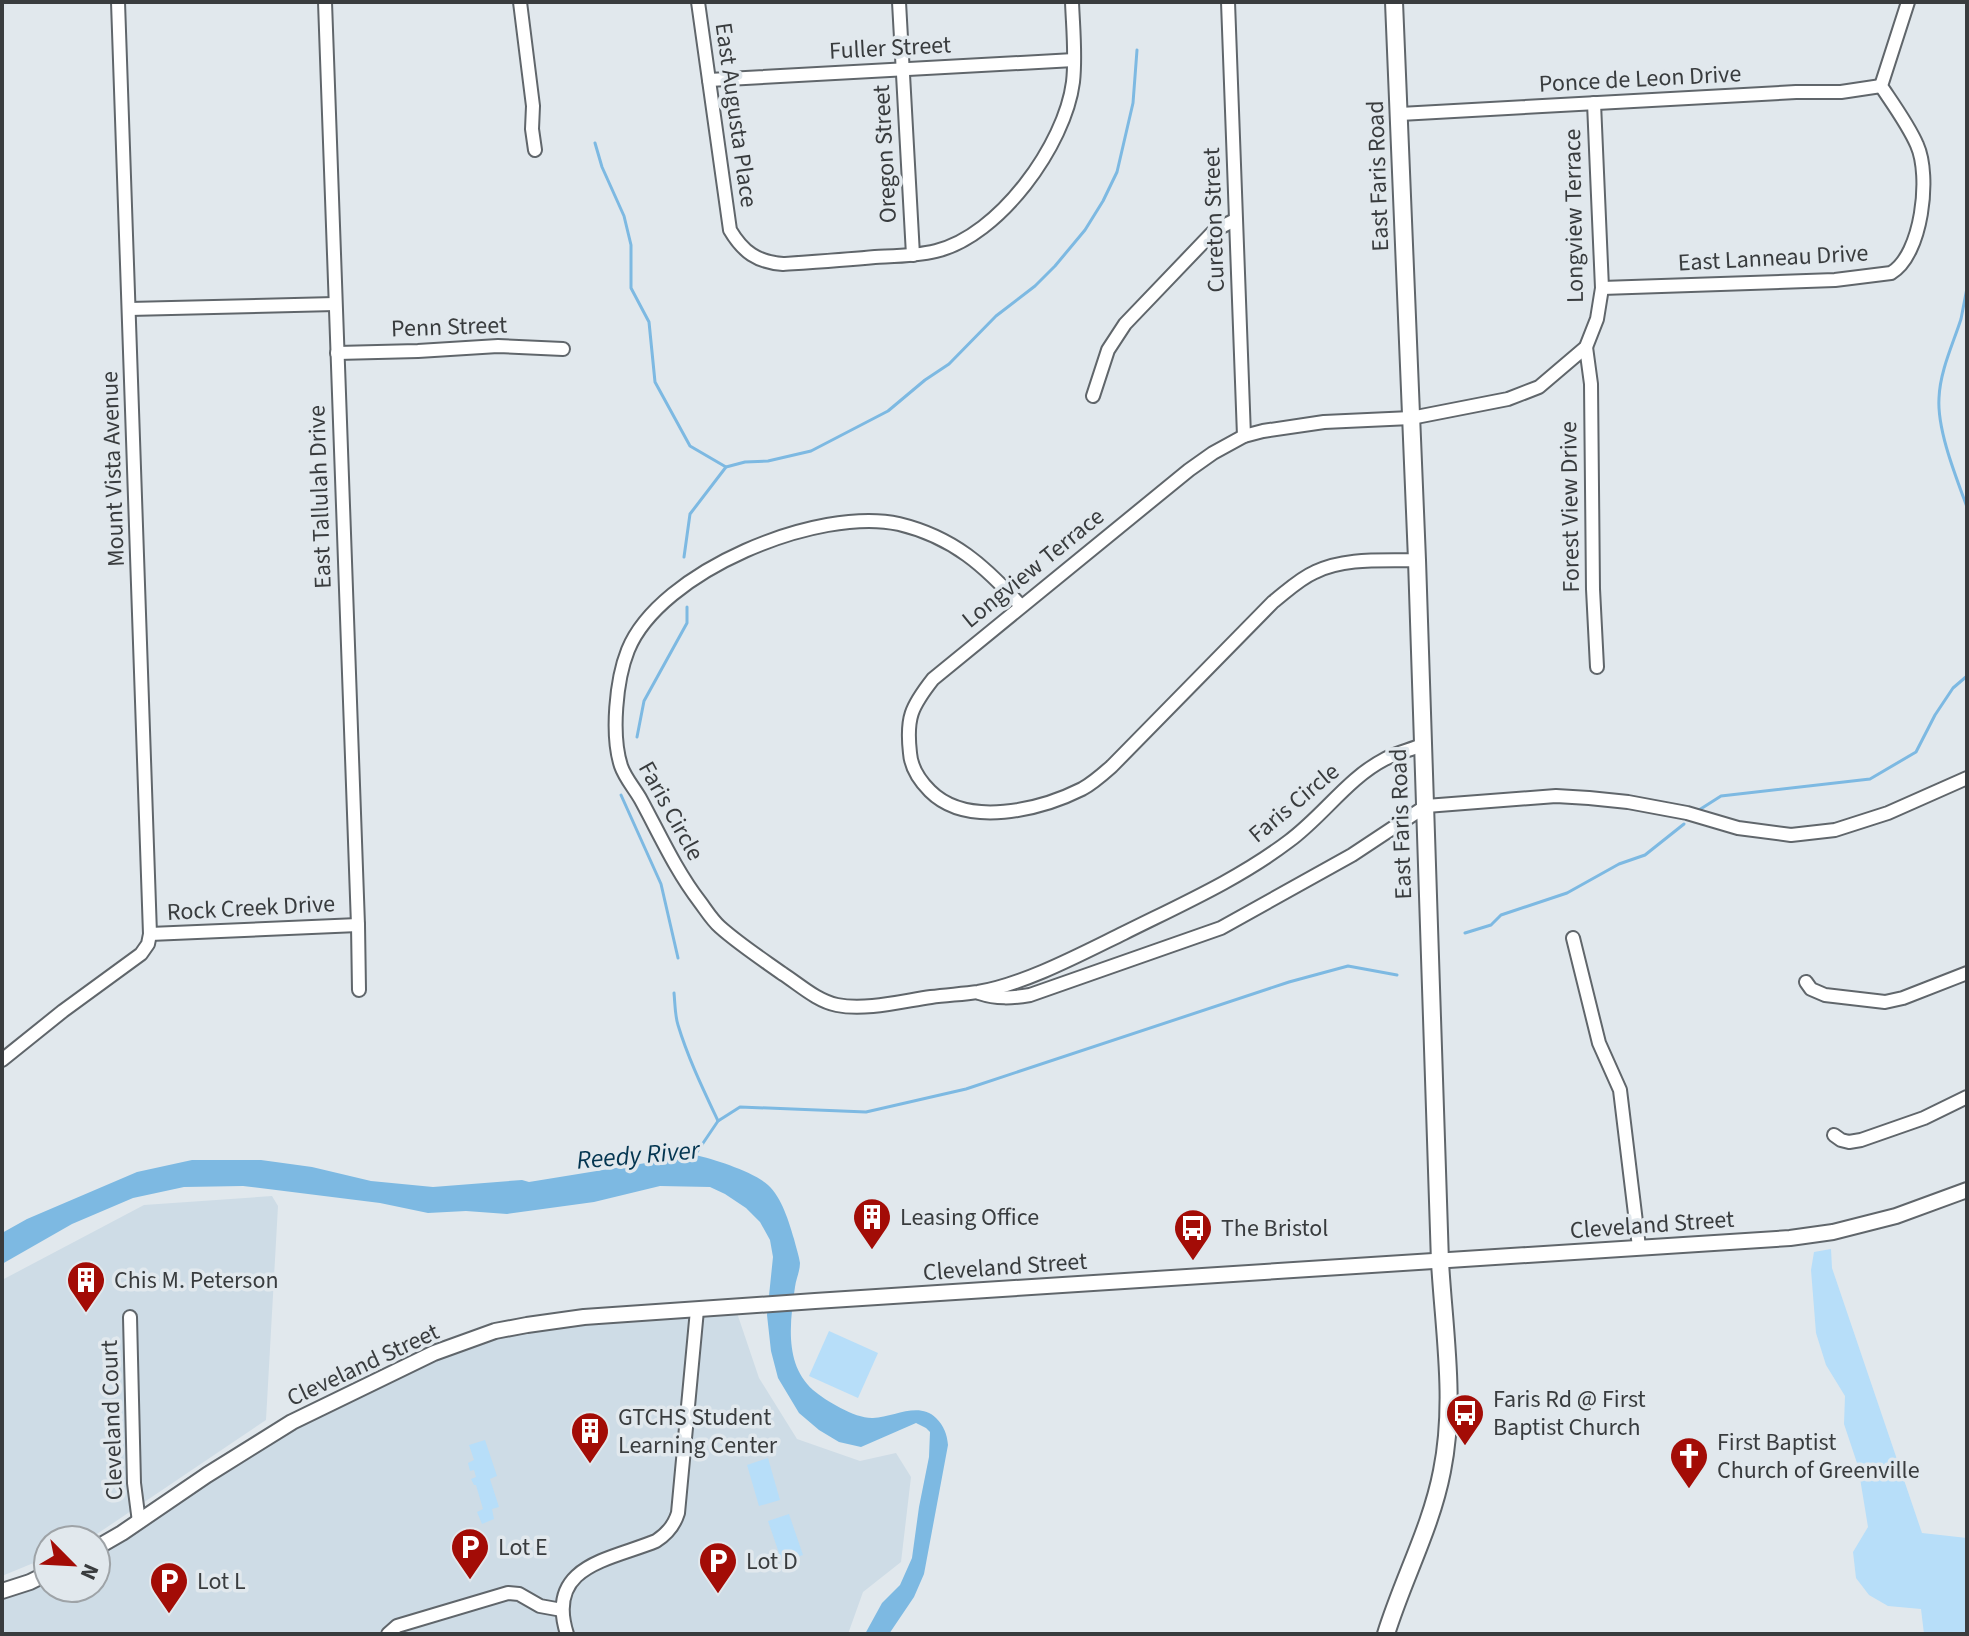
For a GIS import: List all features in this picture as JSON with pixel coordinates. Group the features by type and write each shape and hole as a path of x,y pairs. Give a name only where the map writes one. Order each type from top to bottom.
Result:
{"main road":[{"name":"East Faris Road","path":"1386,1634 1424,1535 1443,1469 1448,1373 1440,1262 1426,806 1394,2"}],"street":[{"name":"Mount Vista Avenue","path":"118,2 150,934"},
{"name":"East Tallulah Drive","path":"325,2 359,990"},
{"path":"520,2 533,106 535,150"},
{"name":"East Augusta Place","path":"698,2 730,230 738,244 749,254 783,264 936,251 956,245 995,218 1019,192 1047,152 1069,103 1074,60 1072,2"},
{"name":"Oregon Street","path":"899,2 913,255"},
{"name":"Cureton Street","path":"1228,2 1244,436"},
{"path":"1881,86 1908,2"},
{"name":"Fuller Street","path":"709,80 1074,60"},
{"name":"Ponce de Leon Drive","path":"1400,114 1841,92 1881,86"},
{"name":"East Lanneau Drive","path":"1602,288 1835,280 1891,273 1898,269 1918,226 1923,198 1923,169 1917,144 1881,86"},
{"name":"Longview Terrace","path":"1417,560 1352,561 1314,572 1300,581 1273,602 1112,766 1085,787 1035,806 978,812 946,804 918,776 910,760 910,715 918,698 933,679 1213,453 1244,436 1295,425 1411,418 1508,399 1531,391 1586,347 1597,319 1602,288 1594,103"},
{"path":"1093,396 1108,350 1125,324 1215,230 1235,220"},
{"path":"129,309 335,304"},
{"name":"Penn Street","path":"337,353 498,346 563,349"},
{"name":"Forest View Drive","path":"1586,347 1591,384 1597,667"},
{"name":"Faris Circle","path":"1021,606 980,563 932,535 904,525 880,522 827,525 797,531 719,564 660,604 637,630 618,681 616,729 621,765 687,885 718,926 810,992 835,1005 865,1006 999,988 1077,956 1217,887 1309,826 1368,770 1386,758 1422,745"},
{"path":"1426,806 1556,796 1589,798 1628,802 1687,813 1738,828 1791,835 1835,830 1888,813 1967,778"},
{"name":"Faris Circle","path":"976,992 1001,998 1030,995 1221,928 1352,855 1426,806"},
{"name":"Rock Creek Drive","path":"2,1060 141,954 150,934 358,925"},
{"path":"1573,938 1599,1043 1620,1090 1639,1247"},
{"path":"1806,982 1811,989 1825,995 1885,1002 1967,973"},
{"path":"1834,1135 1849,1142 1861,1140 1924,1118 1967,1097"},
{"name":"Cleveland Street","path":"112,1538 292,1422 434,1353 495,1331 584,1317 1790,1238 1833,1232 1896,1216 1967,1190"},
{"path":"567,1634 562,1610 568,1588 582,1570 595,1562 656,1541 675,1522 697,1310"},
{"name":"Cleveland Court","path":"130,1317 134,1483 139,1522"},
{"path":"2,1591 32,1581"},
{"path":"388,1634 397,1626 508,1593 519,1594 540,1606 562,1610"}],"shaded area":[{"path":"695,1155 753,1175 773,1190 781,1203 800,1263 792,1314 793,1355 797,1368 813,1390 858,1416 873,1418 922,1411 936,1418 945,1430 948,1445 924,1574 914,1597 889,1634 865,1634 882,1603 900,1585 912,1558 929,1457 930,1432 916,1423 861,1447 839,1442 799,1413 778,1378 771,1351 767,1315 773,1257 770,1240 760,1222 746,1208 710,1187 660,1186 594,1202 507,1214 466,1211 428,1213 380,1203 243,1186 184,1187 133,1198 72,1224 2,1264 2,1233 27,1219 137,1172 192,1160 261,1160 312,1167 371,1181 433,1187 529,1182"},
{"path":"272,1196 278,1206 266,1420 112,1524 32,1524 32,1564 2,1576 2,1280 144,1205"},
{"path":"1831,1249 1832,1268 1922,1533 1967,1538 1967,1634 1924,1634 1921,1609 1888,1606 1869,1595 1856,1578 1853,1552 1868,1527 1858,1466 1844,1424 1845,1396 1826,1365 1816,1333 1811,1270 1814,1252"},
{"path":"735,1307 759,1378 797,1439 860,1461 896,1453 911,1477 901,1562 863,1592 848,1634 2,1634 2,1591 32,1579 32,1604 112,1604 112,1538 255,1444 495,1331"},
{"path":"829,1331 878,1353 858,1398 809,1376"},
{"path":"485,1440 497,1476 490,1479 499,1507 492,1509 494,1519 482,1524 477,1512 483,1509 476,1485 471,1479 476,1477 468,1463 474,1460 469,1445"},
{"path":"768,1458 780,1500 759,1506 747,1465"},
{"path":"789,1514 803,1555 782,1562 768,1521"}],"waterway":[{"path":"684,557 690,514 726,467 811,451 888,411 949,364 996,316 1055,266 1085,230 1117,172 1133,103 1137,50"},
{"path":"595,143 624,216 631,245 631,288 649,322 655,382 690,446 726,467"},
{"path":"1967,288 1961,319 1944,368 1939,398 1944,439 1967,507"},
{"path":"637,737 644,701 687,623 687,607"},
{"path":"1699,810 1721,796 1870,779 1916,752 1953,688 1967,676"},
{"path":"621,795 661,884 678,958"},
{"path":"1465,933 1491,925 1501,915 1567,893 1619,864 1645,855 1684,824"},
{"name":"Reedy River","path":"695,1155 718,1121 740,1107 866,1112 966,1089 1289,982 1348,966 1397,975"},
{"path":"674,993 676,1018 682,1037 718,1121"}],"place":[{"name":"Leasing Office","path":"872,1251"},
{"name":"The Bristol","path":"1193,1262"},
{"name":"Chis M. Peterson","path":"86,1314"},
{"name":"Faris Rd @ First Baptist Church","path":"1465,1447"},
{"name":"GTCHS Student Learning Center","path":"590,1465"},
{"name":"First Baptist Church of Greenville","path":"1689,1490"},
{"name":"Lot E","path":"470,1581"},
{"name":"Lot D","path":"718,1595"},
{"name":"Lot L","path":"169,1615"}]}
